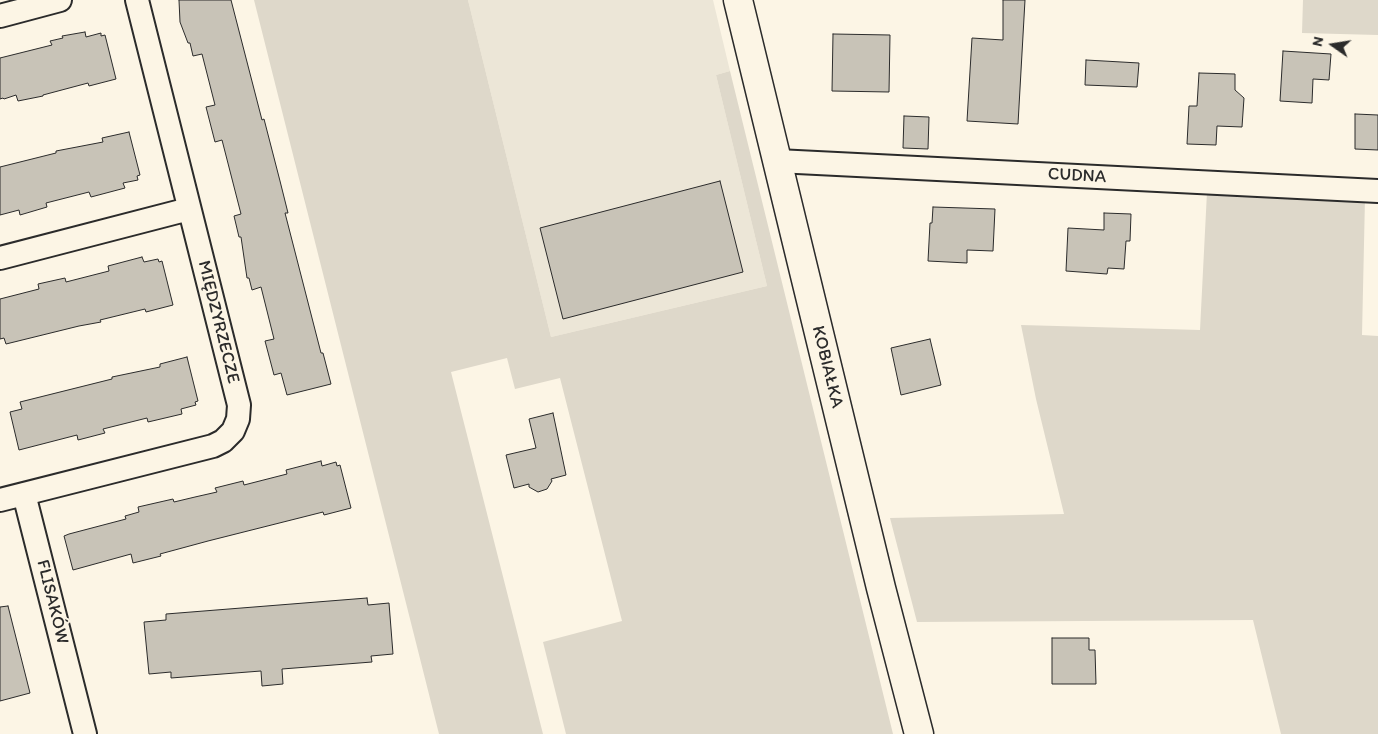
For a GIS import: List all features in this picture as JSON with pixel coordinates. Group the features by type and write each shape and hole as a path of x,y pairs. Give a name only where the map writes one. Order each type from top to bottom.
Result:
{"street":[{"path":"0,16 60,0"},
{"name":"MIĘDZYRZECZE","path":"24,494 212,446 224,441 233,431 238,419 238,405 137,0"},
{"name":"KOBIAŁKA","path":"738,0 919,734"},
{"name":"CUDNA","path":"777,161 1378,191"},
{"path":"0,258 189,209"},
{"path":"0,500 24,494"},
{"name":"FLISAKÓW","path":"24,494 85,734"}],"shaded area":[{"path":"254,0 468,0 551,337 767,286 716,75 730,71 893,734 566,734 543,642 622,621 560,378 515,389 507,358 451,372 543,734 439,734"},
{"path":"468,0 713,0 730,71 716,75 767,286 551,337"},
{"path":"1303,0 1378,0 1378,35 1302,33"},
{"path":"1207,192 1365,198 1362,335 1378,336 1378,734 1281,734 1253,620 917,622 890,518 1064,514 1036,399 1021,325 1200,330"}],"building":[{"path":"179,0 231,0 262,120 264,119 288,213 285,213 321,353 323,353 331,384 287,395 281,373 274,375 265,341 274,339 261,287 252,290 249,278 247,278 241,237 239,237 234,216 241,214 222,140 215,142 206,107 215,105 202,54 193,56 190,43 188,43 180,22"},
{"path":"1003,0 1025,0 1018,124 967,121 972,38 1003,40"},
{"path":"85,32 86,37 101,33 101,36 105,35 116,79 89,86 88,83 18,101 16,95 0,99 0,58 52,45 50,41 63,38 62,36"},
{"path":"833,34 890,35 889,92 832,91"},
{"path":"1283,51 1331,54 1329,80 1313,79 1312,103 1280,101"},
{"path":"1086,60 1139,63 1137,87 1085,85"},
{"path":"1199,73 1235,74 1235,90 1244,98 1242,127 1217,126 1216,145 1187,144 1189,106 1197,106"},
{"path":"1355,114 1378,115 1378,150 1355,149"},
{"path":"904,116 929,117 928,149 903,148"},
{"path":"129,132 140,175 137,176 138,180 123,183 125,188 91,197 89,192 46,203 47,207 20,215 19,210 0,215 0,167 56,153 56,151 103,142 102,138"},
{"path":"720,181 743,272 563,319 540,228"},
{"path":"933,207 995,209 993,251 967,250 967,263 928,261 930,223 932,223"},
{"path":"1104,213 1131,214 1130,241 1126,241 1124,269 1108,268 1107,274 1066,271 1068,228 1104,230"},
{"path":"142,257 144,262 158,259 159,262 162,261 173,305 146,312 145,309 100,320 101,322 6,344 4,338 0,339 0,299 39,289 38,284 65,278 66,282 109,271 108,266"},
{"path":"930,339 941,385 901,395 891,348"},
{"path":"187,357 198,401 195,402 196,405 181,409 182,414 148,422 147,418 103,429 105,433 78,440 77,435 19,450 10,412 22,409 20,402 112,379 112,377 160,367 160,364"},
{"path":"553,413 566,475 551,479 552,481 547,489 538,492 529,487 529,484 514,488 506,455 536,448 529,419"},
{"path":"321,461 322,466 336,462 337,466 340,465 351,508 324,515 323,512 208,541 133,563 131,554 73,570 64,536 126,519 125,516 139,512 138,507 173,499 174,502 217,492 215,488 243,481 244,485 287,474 286,470"},
{"path":"367,598 368,605 389,603 393,654 371,656 372,662 282,669 283,684 262,686 261,671 171,678 171,672 149,674 144,622 166,620 166,614"},
{"path":"8,606 30,693 0,701 0,607"},
{"path":"1052,638 1089,638 1089,650 1095,650 1096,684 1052,684"}]}
